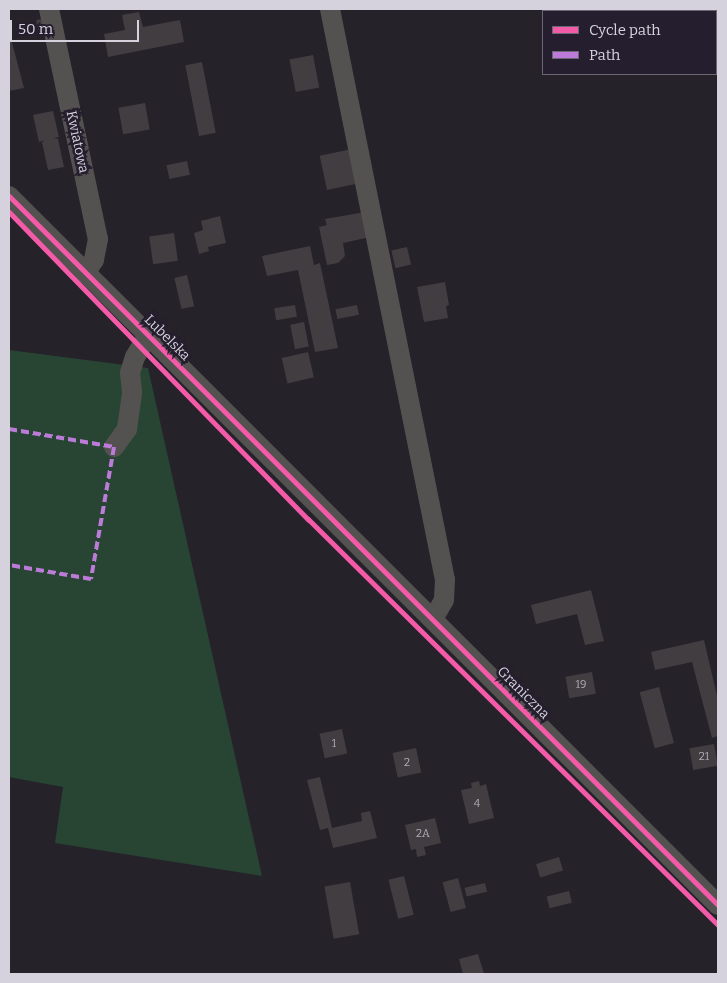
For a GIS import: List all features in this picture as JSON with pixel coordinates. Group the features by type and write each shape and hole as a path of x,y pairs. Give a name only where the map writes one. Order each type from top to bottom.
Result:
{"street":[{"name":"Kwiatowa","path":"49,9 98,239 96,254 85,273"},
{"path":"330,9 445,580 444,600 433,619"},
{"name":"Lubelska","path":"9,196 310,497"},
{"path":"114,447 127,428 132,392 130,373 135,357 148,335"},
{"name":"Graniczna","path":"310,497 718,906"}],"green space":[{"path":"9,350 148,368 262,876 55,843 63,787 9,777"}],"building":[{"path":"139,12 143,27 180,20 184,42 108,57 104,34 125,30 122,15"},
{"path":"42,19 44,29 38,30 36,20"},
{"path":"9,31 24,88 9,91"},
{"path":"313,55 319,87 296,92 289,60"},
{"path":"202,62 216,133 199,136 185,65"},
{"path":"145,103 150,130 123,134 118,108"},
{"path":"53,111 59,137 54,138 58,139 64,167 48,170 42,142 45,140 39,142 33,115"},
{"path":"352,149 359,183 327,190 320,156"},
{"path":"187,161 190,175 169,179 166,165"},
{"path":"365,212 370,237 343,243 345,256 338,263 327,265 319,227 327,225 325,219"},
{"path":"220,216 226,243 208,247 209,251 199,254 194,233 203,230 201,221"},
{"path":"174,233 178,261 153,264 149,236"},
{"path":"310,246 314,265 320,263 338,348 315,352 298,270 267,276 262,256"},
{"path":"407,247 411,265 395,268 391,251"},
{"path":"187,275 194,306 182,309 174,278"},
{"path":"445,282 449,305 446,306 448,318 424,322 417,287"},
{"path":"295,305 297,317 276,320 274,308"},
{"path":"357,305 359,315 337,319 335,309"},
{"path":"304,322 309,347 295,349 290,325"},
{"path":"308,352 314,377 288,383 282,358"},
{"path":"591,590 604,641 585,645 577,614 536,624 531,605"},
{"path":"704,640 718,700 718,736 712,738 692,662 655,670 651,652"},
{"path":"592,672 596,694 569,698 565,677"},
{"path":"659,687 674,743 655,748 640,692"},
{"path":"342,729 347,753 325,758 320,734"},
{"path":"714,744 718,766 693,770 689,748"},
{"path":"416,748 421,772 398,777 393,753"},
{"path":"320,777 332,828 362,821 361,813 370,811 377,838 333,848 328,828 320,830 307,780"},
{"path":"479,781 480,786 486,784 494,818 469,824 461,790 472,788 471,783"},
{"path":"435,818 441,843 424,847 426,855 417,857 416,849 411,850 405,825"},
{"path":"559,857 563,870 540,877 536,864"},
{"path":"404,876 414,915 398,919 388,880"},
{"path":"458,878 466,908 451,912 443,882"},
{"path":"350,882 359,934 334,939 324,887"},
{"path":"485,883 487,892 467,896 465,888"},
{"path":"569,891 572,903 550,908 547,897"},
{"path":"478,954 484,974 463,974 459,959"}],"marked path":[{"path":"9,429 114,447 91,579 9,565"}],"cycle path":[{"path":"9,196 718,905"},
{"path":"9,212 308,519 718,925"}]}
